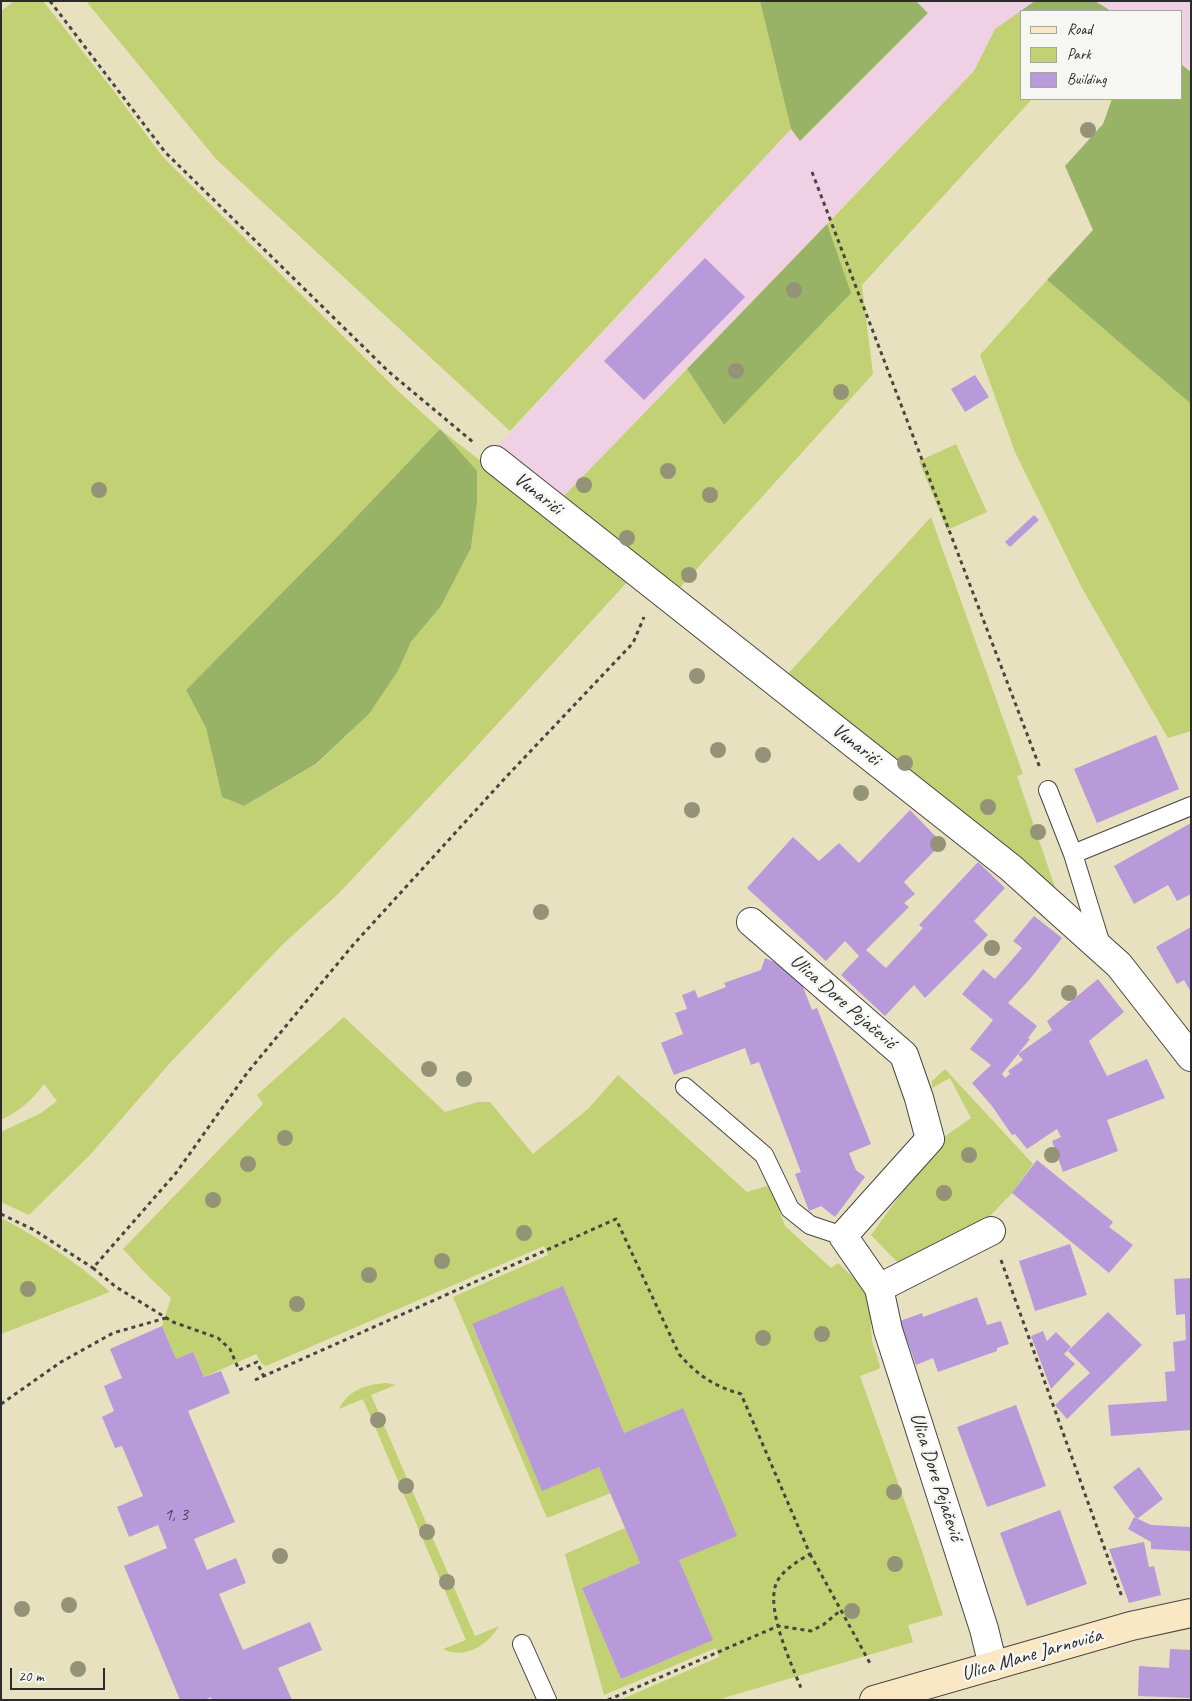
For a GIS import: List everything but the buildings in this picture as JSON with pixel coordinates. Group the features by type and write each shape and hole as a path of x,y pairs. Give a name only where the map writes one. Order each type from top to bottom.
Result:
{"street":[{"name":"Vunarići","path":"495,460 1011,868 1119,966 1191,1057"},
{"name":"Ulica Dore Pejačević","path":"751,922 904,1055 920,1098 930,1139 844,1236 879,1288 888,1330 984,1629 993,1666"},
{"path":"879,1288 991,1231"},
{"name":"Ulica Mane Jarnovića","path":"874,1700 1131,1626 1191,1613"}],"lane":[{"path":"1048,790 1073,854 1103,951"},
{"path":"1073,854 1191,806"},
{"path":"685,1087 764,1155 790,1209 810,1225 844,1236"},
{"path":"522,1644 547,1700"}],"path":[{"path":"50,1 165,152 388,372 495,460"},
{"path":"812,172 1048,790"},
{"path":"93,1268 176,1173 247,1073 353,944 507,776 633,643 644,620 651,582"},
{"path":"1,1214 34,1230 93,1268 116,1287 173,1322 218,1338 230,1349 239,1370 257,1362 264,1376"},
{"path":"255,1380 616,1218 679,1354 694,1370 709,1381 741,1394 810,1554 871,1665"},
{"path":"991,1231 1123,1598"},
{"path":"1,1404 61,1362 112,1333 167,1318"},
{"path":"801,1688 774,1610 776,1584 783,1574 796,1562 810,1554"},
{"path":"608,1700 778,1626 811,1631 823,1625 841,1610"}],"shaded area":[{"path":"916,1 1035,1 995,29 974,71 560,500 499,445 791,129 801,141 928,13"},
{"path":"1095,1 1191,1 1191,72 1182,65 1182,10 1109,10"}],"green space":[{"path":"14,1 43,1 162,156 399,392 440,429 629,580 339,893 282,945 170,1063 90,1155 29,1215 1,1202 1,1132 41,1113 57,1101 44,1084 25,1105 1,1120 1,11","holes":["440,429 477,472 477,503 471,548 441,606 411,642 398,671 369,714 317,764 244,806 222,797 206,728 186,690 340,534"]},
{"path":"86,1 760,1 791,129 510,431 216,159"},
{"path":"760,1 916,1 928,13 800,141 791,129"},
{"path":"1035,1 1095,1 1109,10 1022,10"},
{"path":"1020,11 1020,100 1031,100 862,285 873,374 676,592 560,500 687,369 724,425 850,293 827,224 974,71 995,29"},
{"path":"1182,65 1191,72 1191,404 1047,280 1093,230 1065,166 1103,124 1112,100 1182,100"},
{"path":"827,224 851,293 724,425 687,369"},
{"path":"1047,280 1191,404 1191,731 1168,738 1082,588 1015,452 980,355"},
{"path":"440,429 477,471 477,503 471,548 441,606 411,642 398,671 369,714 316,764 244,806 222,797 206,728 186,690 340,534"},
{"path":"956,444 987,512 947,530 919,461"},
{"path":"931,517 1023,774 1017,776 1056,890 786,676"},
{"path":"344,1017 445,1112 478,1102 490,1102 533,1154 589,1108 618,1075 747,1192 770,1185 785,1226 831,1268 838,1263 859,1284 869,1299 872,1341 880,1366 879,1369 860,1376 943,1615 908,1625 913,1642 717,1700 620,1700 719,1657 716,1648 604,1695 565,1554 625,1528 640,1563 582,1588 621,1679 712,1640 679,1560 683,1408 624,1433 562,1287 472,1325 542,1490 599,1467 611,1493 547,1518 453,1297 548,1255 544,1246 266,1366 262,1364 256,1354 204,1377 193,1352 176,1359 162,1326 171,1298 123,1249 263,1104 257,1095"},
{"path":"945,1069 1033,1164 1012,1193 989,1217 899,1264 871,1235 940,1140 971,1118 950,1078 932,1088 932,1081"},
{"path":"1,1218 58,1252 110,1292 1,1334"},
{"path":"386,1383 396,1385 371,1395 475,1636 499,1626 482,1645 467,1652 451,1652 443,1649 466,1640 363,1399 339,1409 347,1397 359,1389"}]}
